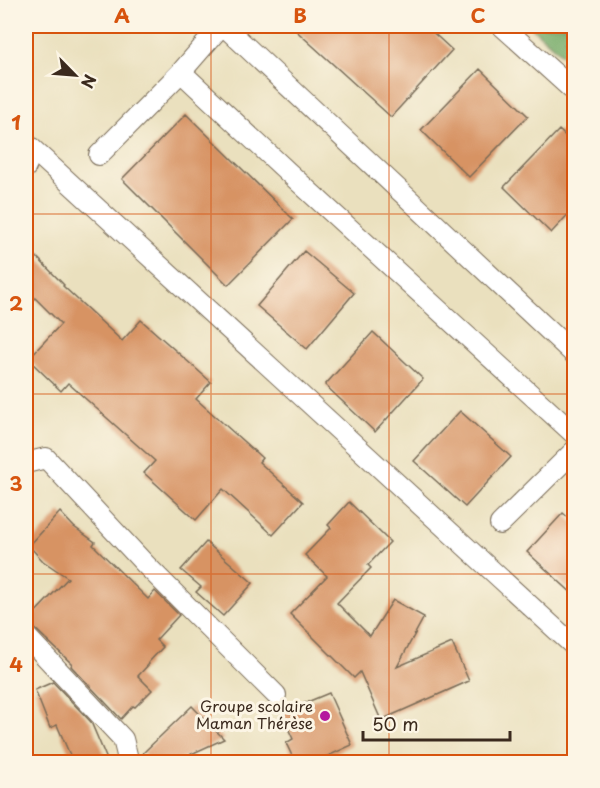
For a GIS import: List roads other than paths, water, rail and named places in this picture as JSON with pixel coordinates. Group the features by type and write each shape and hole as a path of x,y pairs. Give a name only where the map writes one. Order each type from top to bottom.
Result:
{"street":[{"path":"99,155 223,26 574,354"},
{"path":"502,26 574,91"},
{"path":"181,72 574,434"},
{"path":"27,153 574,646"},
{"path":"500,524 572,457"},
{"path":"26,463 46,458 146,565 276,695"},
{"path":"26,636 123,739 128,755 126,762"}],"place":[{"name":"Groupe scolaire Maman Thérèse","path":"325,716"}]}
